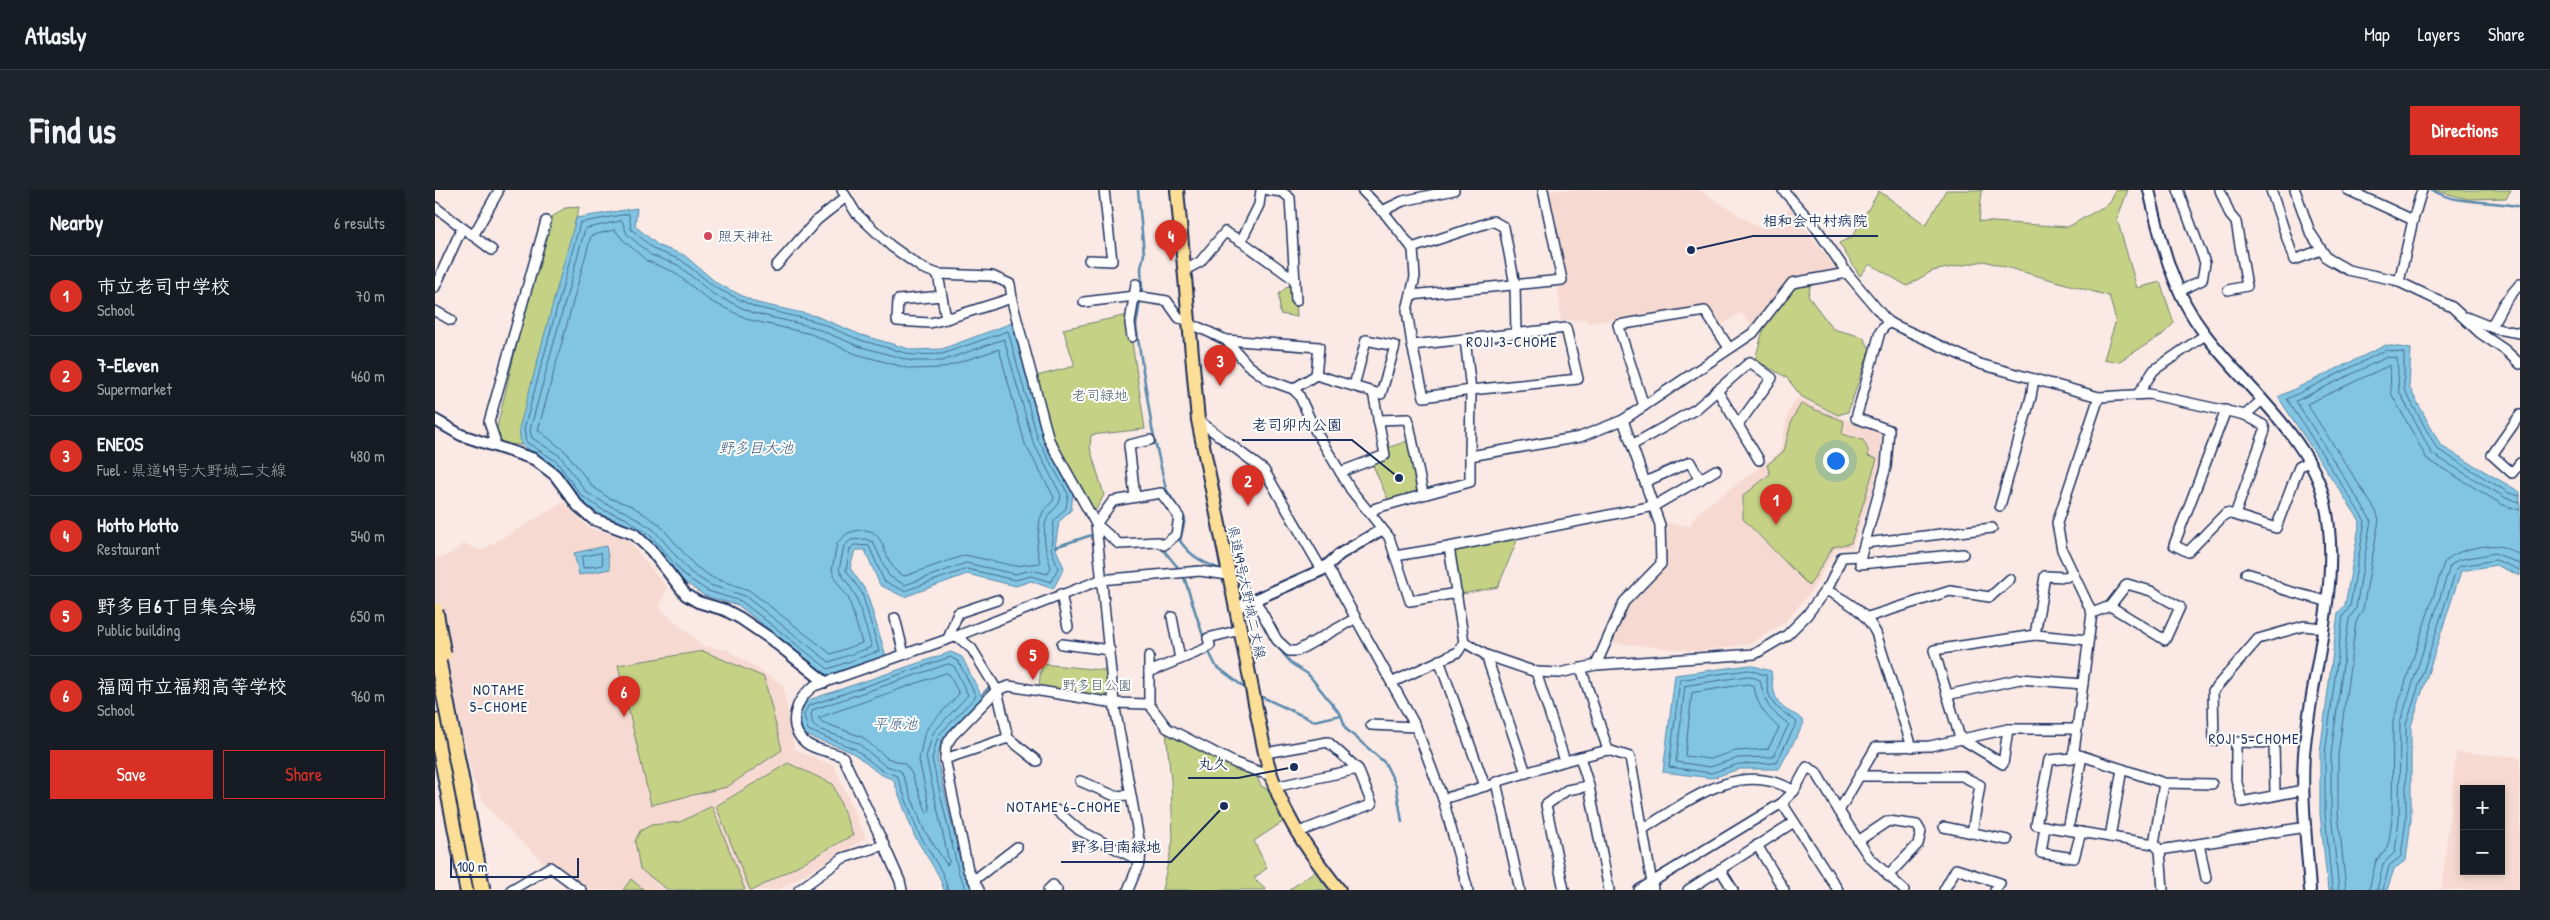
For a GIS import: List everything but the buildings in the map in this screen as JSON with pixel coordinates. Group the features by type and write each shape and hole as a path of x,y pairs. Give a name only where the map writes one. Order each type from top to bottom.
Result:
{"highway":[{"path":"435,611 455,716 466,809"},
{"path":"435,644 482,890"},
{"path":"435,721 468,890"}],"main road":[{"name":"県道49号大野城二丈線","path":"1177,190 1199,420 1227,571 1241,630 1265,753 1272,781 1296,833 1339,890"}],"street":[{"path":"1089,260 1112,261 1104,190"},
{"path":"1241,241 1259,205 1261,190"},
{"path":"1269,190 1282,192 1290,198 1296,301"},
{"path":"1362,190 1412,248 1415,277 1407,310 1412,345 1423,397 1578,379 1566,328 1412,345"},
{"path":"1382,211 1403,201 1454,190"},
{"path":"1411,295 1562,280 1543,190"},
{"path":"1783,190 1815,226 1847,273 1888,322 1980,364 2099,397 2149,394 2245,415 2263,425 2265,430 2235,515"},
{"path":"2149,190 2167,260 2190,312 2205,335 2294,437 2309,461 2321,490 2331,536 2331,571 2309,712 2303,790 2310,890"},
{"path":"2178,190 2205,263 2202,280 2180,291"},
{"path":"2220,190 2230,215 2236,222 2247,286 2228,290"},
{"path":"2271,190 2294,260 2321,250"},
{"path":"2298,190 2306,222 2321,250 2334,264 2348,270 2366,272 2399,282 2452,307 2480,333 2505,350 2520,364"},
{"path":"2348,190 2413,220"},
{"path":"2399,282 2422,190"},
{"path":"473,236 498,192"},
{"path":"776,266 844,193 856,213 891,246 922,268 938,274 992,276 1010,284 1049,440 1096,524 1119,544 1158,542 1164,545 1176,536 1179,517 1161,493 1113,501 1096,524 1100,580 1110,650 1114,703 1129,795 1141,850 1140,861 1128,890"},
{"path":"435,207 492,250"},
{"path":"493,444 495,440 489,422 547,221"},
{"path":"1412,248 1493,221 1504,227 1515,285 1517,333"},
{"path":"435,287 462,228"},
{"path":"1185,270 1200,262 1225,232 1241,241 1295,280"},
{"path":"1471,456 1580,437 1623,420 1753,332 1792,283 1847,273"},
{"path":"938,274 946,319"},
{"path":"1132,337 1131,323 1139,297 1136,284"},
{"path":"2491,327 2504,303 2520,284"},
{"path":"942,296 898,300 897,321 930,323 1012,298"},
{"path":"1084,302 1139,297 1167,300 1179,318 1226,340 1319,347 1316,375"},
{"path":"435,311 451,320"},
{"path":"1644,406 1617,325 1705,311 1729,348"},
{"path":"2461,315 2491,327 2520,333"},
{"path":"1888,322 1880,332 1856,418 1889,430 1886,467 1860,564 1963,554"},
{"path":"2138,394 2155,370 2205,335"},
{"path":"1371,513 1375,508 1470,482 1471,390 1465,339"},
{"path":"1226,340 1248,365 1268,380 1293,390 1299,395 1340,472 1371,513 1381,530 1389,537 1410,601 1457,593"},
{"path":"1293,390 1316,375 1381,394 1395,346 1366,340 1354,386"},
{"path":"1632,445 1696,409 1750,362 1772,378 1738,425"},
{"path":"2000,506 2031,397 2034,379"},
{"path":"1717,390 1759,460"},
{"path":"1340,472 1385,455 1373,392"},
{"path":"2068,830 2078,754 2077,729 2092,613 2062,550 2057,523 2099,397"},
{"path":"2245,415 2261,401"},
{"path":"2226,410 2174,545 2188,552 2226,513 2276,528 2299,468 2309,461"},
{"path":"2520,415 2492,455 2512,473 2520,463"},
{"path":"435,420 461,435 534,459 555,475 578,506 593,519 634,534 651,550 686,594 698,602 725,610 740,618 825,682"},
{"path":"1199,420 1264,470 1393,682 1417,727 1443,799 1468,890"},
{"path":"1378,420 1408,420 1423,494"},
{"path":"1596,664 1624,602 1661,564 1660,525 1655,506 1623,420"},
{"path":"1135,497 1129,445 1150,440"},
{"path":"1645,482 1699,458"},
{"path":"1690,462 1700,480"},
{"path":"1395,556 1655,506 1716,470"},
{"path":"1865,543 1992,528"},
{"path":"1236,608 1325,568 1340,554 1381,530"},
{"path":"1393,682 1458,652 1464,642 1449,547"},
{"path":"1464,642 1485,655 1536,672 1559,673 1596,664 1755,654 1787,635 1826,590 1842,557 1861,556"},
{"path":"901,890 900,881 843,757 806,743 795,723 795,710 804,693 825,682 953,637 1100,580 1200,571 1227,571"},
{"path":"2035,635 2045,576 2066,576 2073,573"},
{"path":"2246,573 2263,578 2281,590 2326,601"},
{"path":"1868,617 1950,591 1990,597 2010,579"},
{"path":"2092,613 2110,606 2127,584 2151,591 2180,607 2165,640 2110,606"},
{"path":"1826,590 1847,601 1868,617 1876,633 1912,747"},
{"path":"1061,594 1068,627"},
{"path":"953,637 958,613 997,600"},
{"path":"1252,601 1277,640 1289,651 1297,650 1355,618"},
{"path":"1172,617 1180,659"},
{"path":"895,618 904,654"},
{"path":"2214,741 2213,690 2258,639 2304,626 2322,628"},
{"path":"1149,672 1207,647 1208,638 1241,630"},
{"path":"2008,729 2003,764 1960,738 1934,650 2035,635 2089,640"},
{"path":"953,637 972,649 997,690 1007,738 1037,761"},
{"path":"1062,644 1110,650"},
{"path":"1485,655 1526,773"},
{"path":"1149,656 1149,704 1167,728 1272,781 1358,769"},
{"path":"1439,660 1485,786"},
{"path":"1581,668 1608,750"},
{"path":"1536,672 1565,761"},
{"path":"1947,695 2020,678 2083,684"},
{"path":"979,890 968,870 945,759 946,746 952,736 997,690 1009,686 1114,703 1149,704"},
{"path":"1371,725 1417,727"},
{"path":"1839,811 1876,747 1930,746 2008,729 2077,729"},
{"path":"945,759 1007,738"},
{"path":"1265,753 1328,742 1358,769 1372,804 1296,833"},
{"path":"2275,794 2274,743 2236,742 2236,779 2242,802 2303,790"},
{"path":"1443,799 1565,761 1608,750 1630,757 1652,888"},
{"path":"2078,754 2073,758 2049,760 2036,825 2157,847 2199,844 2305,827"},
{"path":"2078,754 2164,783 2213,784"},
{"path":"1580,758 1589,786 1609,890"},
{"path":"1639,890 1652,888 1782,803 1794,790 1807,767 1816,772 1869,857 1904,890"},
{"path":"2110,837 2122,769"},
{"path":"1859,776 1962,776 1980,786 1972,833"},
{"path":"1643,829 1701,792 1738,779 1761,778 1781,782 1794,790"},
{"path":"1079,781 1115,796 1129,795"},
{"path":"1496,782 1519,890"},
{"path":"2163,890 2157,847 2164,783"},
{"path":"1564,890 1546,805 1567,790 1589,786"},
{"path":"1782,803 1838,890"},
{"path":"1056,810 1079,830 1140,861"},
{"path":"1858,841 1889,821 1917,825 1921,832 1917,844 1889,876"},
{"path":"1688,890 1794,822"},
{"path":"2045,826 2041,853 2074,858 2081,832"},
{"path":"1945,827 2007,840"},
{"path":"2199,844 2205,878"},
{"path":"800,890 843,858 883,845"},
{"path":"1757,845 1784,890"},
{"path":"974,880 1017,848"},
{"path":"511,890 550,867 581,890"},
{"path":"1720,869 1733,890"},
{"path":"1944,890 1956,869 2000,883 1995,890"},
{"path":"1048,890 1053,886 1057,890"}],"shaded area":[{"path":"1548,190 1699,190 1761,229 1790,208 1837,270 1790,281 1752,326 1741,313 1719,326 1706,307 1589,323 1586,319 1561,321 1558,285 1568,283"},
{"path":"1797,398 1882,435 1881,467 1852,547 1836,549 1810,593 1785,622 1750,644 1700,651 1612,643 1629,603 1664,565 1664,523 1690,526 1696,514 1780,452 1788,413"},
{"path":"564,502 588,528 626,538 667,588 659,607 703,646 728,650 783,685 794,749 834,766 866,838 778,890 589,890 552,860 543,862 484,803 472,777 435,600 435,559 448,555 464,544 482,550"},
{"path":"2456,752 2520,757 2520,890 2439,890 2442,887"}],"green space":[{"path":"1946,190 1982,190 1979,221 2068,227 2110,203 2116,190 2128,190 2117,219 2137,288 2160,282 2174,323 2162,335 2118,362 2104,359 2116,320 2109,296 1984,261 1932,271 1907,286 1870,264 1860,276 1839,243 1852,237 1879,191 1926,225"},
{"path":"2434,190 2511,190 2506,198 2467,199"},
{"path":"579,207 521,445 493,444 546,221 565,208"},
{"path":"1295,280 1297,317 1280,314 1279,294"},
{"path":"1811,283 1808,296 1833,329 1863,337 1870,349 1848,412 1838,415 1802,397 1786,377 1755,360 1764,327 1794,286"},
{"name":"老司緑地","path":"1128,315 1145,429 1091,435 1090,448 1104,495 1092,517 1049,440 1033,377 1075,366 1063,329"},
{"path":"1801,404 1844,421 1842,434 1863,440 1868,450 1868,456 1877,459 1851,543 1833,547 1809,586 1743,519 1743,496 1770,474 1767,465 1784,451 1792,419"},
{"path":"1413,439 1423,494 1390,504 1371,461 1384,449"},
{"path":"1520,533 1498,587 1457,595 1449,547"},
{"path":"703,651 764,677 782,750 727,787 651,805 618,665"},
{"name":"野多目公園","path":"1042,664 1111,671 1114,703 1038,691"},
{"path":"1166,732 1197,749 1256,775 1261,786 1269,790 1284,821 1254,841 1267,868 1254,878 1266,890 1162,890 1173,840 1171,780"},
{"path":"788,763 833,784 853,835 754,890 750,890 716,806"},
{"path":"712,806 745,890 668,890 640,869 635,841 640,831 651,825 680,822"},
{"path":"1315,871 1329,890 1289,890"},
{"path":"631,879 644,890 623,890"}],"water":[{"name":"野多目大池","path":"637,208 635,226 659,246 684,255 718,284 757,303 816,316 861,335 913,350 942,349 1012,323 1043,438 1073,493 1071,510 1059,522 1055,547 1064,568 1053,589 1031,581 1016,586 967,574 904,597 880,585 865,550 855,550 850,568 866,591 886,656 827,675 738,605 705,596 682,580 647,538 622,522 601,515 578,500 552,464 521,445 519,429 576,218"},
{"path":"2386,345 2411,349 2409,387 2441,446 2520,492 2520,576 2496,565 2461,571 2411,726 2411,820 2406,860 2394,869 2387,890 2328,890 2320,813 2320,753 2338,613 2345,605 2360,521 2278,397"},
{"path":"606,546 610,569 579,575 574,553"},
{"name":"平原池","path":"951,652 962,657 982,697 942,739 937,759 963,873 973,890 944,890 939,876 914,835 893,779 877,772 848,751 803,733 799,714 803,702"},
{"path":"1750,665 1771,671 1772,683 1779,703 1799,717 1804,723 1779,769 1739,769 1712,778 1663,772 1675,675"}],"waterway":[{"path":"1138,190 1144,254 1141,268 1142,289 1136,326 1152,428 1166,489 1185,519 1180,541 1189,552 1199,559 1223,570"},
{"path":"2432,190 2453,198 2520,207"},
{"path":"1055,547 1095,534"},
{"path":"1161,547 1180,570"},
{"path":"1233,573 1243,578 1252,597"},
{"path":"1183,574 1206,645"},
{"path":"1263,623 1270,638 1292,664 1308,674 1341,715 1346,729 1385,763 1396,785 1402,822"},
{"path":"1208,650 1216,666 1249,691"},
{"path":"982,695 990,686"},
{"path":"1258,695 1314,721 1341,715"}],"place":[{"name":"照天神社","path":"708,236"},
{"name":"相和会中村病院","path":"1691,250"},
{"name":"Hotto Motto","path":"1171,261"},
{"name":"ENEOS","path":"1220,386"},
{"name":"老司卯内公園","path":"1399,478"},
{"name":"7-Eleven","path":"1248,506"},
{"name":"市立老司中学校","path":"1776,525"},
{"name":"野多目6丁目集会場","path":"1033,680"},
{"name":"福岡市立福翔高等学校","path":"624,717"},
{"name":"丸久","path":"1294,767"},
{"name":"野多目南緑地","path":"1224,806"}],"district":[{"name":"ROJI 3-CHOME","path":"1512,342"},
{"name":"NOTAME 5-CHOME","path":"499,698"},
{"name":"ROJI 5-CHOME","path":"2254,739"},
{"name":"NOTAME 6-CHOME","path":"1064,807"}]}
